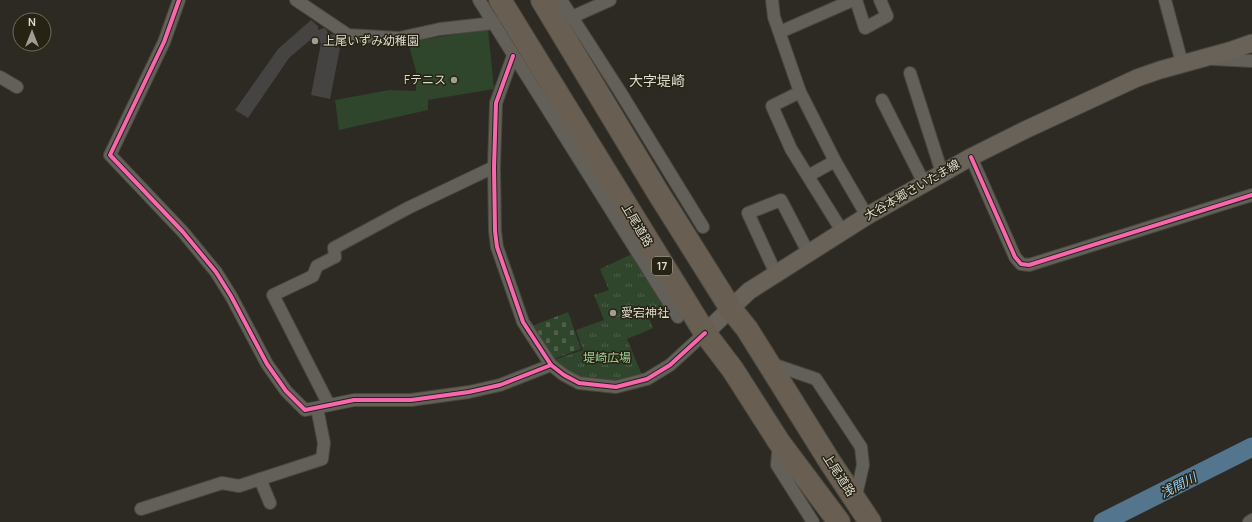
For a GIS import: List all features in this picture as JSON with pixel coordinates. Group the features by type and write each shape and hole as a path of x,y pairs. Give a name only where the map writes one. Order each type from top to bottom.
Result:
{"highway":[{"name":"上尾道路","path":"500,0 657,272 733,370 779,442 839,522"},
{"name":"上尾道路","path":"542,0 731,309 768,363 870,522"}],"main road":[{"name":"大谷本郷さいたま線","path":"705,333 749,291 809,254 842,231 971,156 1137,78 1182,63 1252,43"}],"street":[{"path":"179,0 164,42 110,156 182,232 216,272 231,296 267,364 286,391 306,410 354,400 411,400 469,392 500,385 550,365"},
{"path":"296,0 348,35 399,38 440,29 494,24"},
{"path":"479,0 513,56 657,272 678,317"},
{"path":"560,0 703,227"},
{"path":"572,17 610,0"},
{"path":"772,0 774,17 800,92 835,161 867,216"},
{"path":"780,32 853,0"},
{"path":"856,0 865,28 887,16 880,0"},
{"path":"1165,0 1182,63"},
{"path":"513,56 496,103 494,167 495,231 498,247 523,322 550,365 579,383 616,388 646,379 670,365 705,333"},
{"path":"1200,59 1252,61"},
{"path":"910,73 942,173"},
{"path":"0,77 17,87"},
{"path":"800,92 772,106 791,149 842,231"},
{"path":"882,100 924,183"},
{"path":"971,156 1015,257 1020,264 1029,265 1252,195"},
{"path":"808,176 835,161"},
{"path":"330,405 273,295 313,276 317,266 335,257 334,248 408,208 494,167"},
{"path":"657,190 668,170"},
{"path":"776,274 748,213 781,200 809,254"},
{"path":"768,363 816,379 861,447 863,465 855,500"},
{"path":"141,510 222,483 239,486 322,459 324,443 317,408"},
{"path":"779,442 777,465 813,522"},
{"path":"260,479 270,503"}],"green space":[{"name":"Fテニス","path":"488,29 494,89 428,100 428,110 339,130 335,100 389,90 416,91 416,71 408,42"},
{"name":"堤崎広場","path":"632,254 665,305 649,318 653,328 627,339 642,375 611,384 580,378 553,360 583,350 576,330 604,320 594,295 609,290 600,269"},
{"path":"568,312 581,349 553,359 532,326"}],"building":[{"path":"311,20 318,26 318,30 324,28 327,30 328,35 331,34 340,36 338,47 340,48 330,99 311,95 321,43 309,41 289,58 248,118 235,110 278,49"}],"waterway":[{"name":"浅間川","path":"1103,522 1252,447"}],"cycle path":[{"path":"179,0 164,42 110,155 183,232 216,272 231,296 267,364 286,391 305,410 354,400 411,400 469,392 500,385 551,365"},
{"path":"513,56 496,103 494,167 495,231 497,247 523,322 551,365 564,375 579,383 616,387 647,379 670,365 705,333"},
{"path":"971,157 1015,257 1021,264 1029,265 1252,195"}],"place":[{"name":"上尾いずみ幼稚園","path":"315,41"},
{"name":"Fテニス","path":"454,80"},
{"name":"愛宕神社","path":"613,313"}],"district":[{"name":"大字堤崎","path":"657,81"}]}
